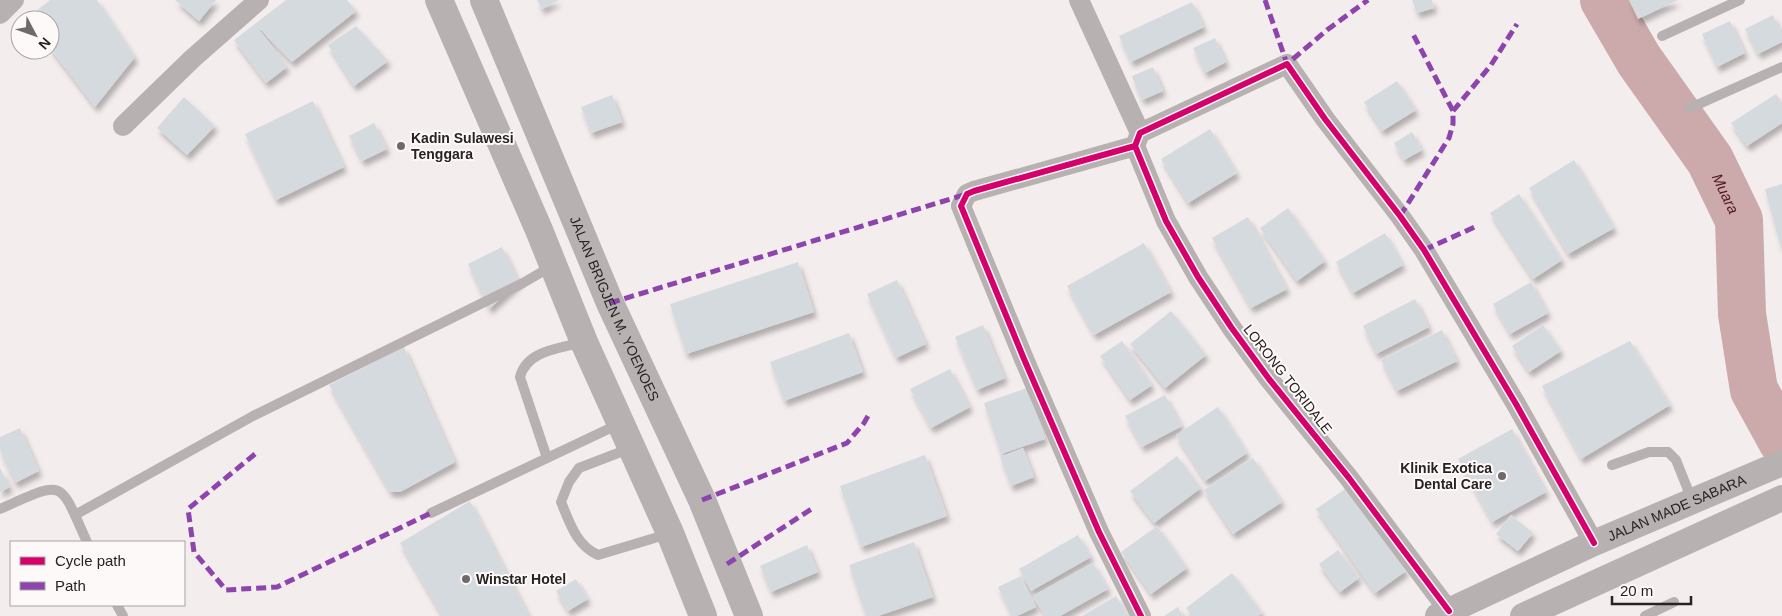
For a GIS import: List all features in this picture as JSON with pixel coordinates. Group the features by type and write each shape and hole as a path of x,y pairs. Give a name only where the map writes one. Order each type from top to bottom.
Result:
{"main road":[{"path":"439,0 584,342 670,533 703,616"},
{"name":"JALAN BRIGJEN M. YOENOES","path":"484,0 610,304 702,500 749,616"}],"street":[{"path":"0,14 14,0"},
{"path":"123,126 192,59 259,0"},
{"name":"LORONG TORIDALE","path":"1079,0 1138,140 1166,221 1198,277 1269,379 1349,478 1443,613"},
{"path":"1141,616 1099,532 1024,359 962,206 967,194 974,191 1138,140 1288,64 1325,119 1400,216 1434,266 1594,543"},
{"name":"JALAN MADE SABARA","path":"1443,613 1594,543 1782,463"},
{"path":"1523,616 1782,498"}],"lane":[{"path":"1662,36 1740,0"},
{"path":"1690,108 1782,67"},
{"path":"75,515 253,416 515,287 553,266"},
{"path":"547,458 520,377 521,370 533,356 584,342"},
{"path":"431,513 620,424"},
{"path":"632,448 579,468 569,482 561,502 579,542 587,550 598,555 670,533"},
{"path":"1612,465 1649,452 1668,452 1676,460 1693,500"},
{"path":"0,509 39,492 52,489 64,493 87,541"},
{"path":"1645,616 1674,602"}],"building":[{"path":"50,0 97,0 135,57 95,107 59,60 60,10 37,10"},
{"path":"175,0 216,0 199,21"},
{"path":"286,0 347,0 356,11 292,62 256,25 287,67 266,83 234,40"},
{"path":"537,0 559,0 542,9"},
{"path":"1412,0 1432,0 1434,8 1417,13"},
{"path":"1629,0 1678,0 1638,19"},
{"path":"1192,2 1204,27 1131,62 1119,36"},
{"path":"1773,15 1782,34 1782,42 1758,54 1745,29"},
{"path":"1730,21 1745,53 1717,67 1702,34"},
{"path":"356,26 388,61 354,86 328,45"},
{"path":"1215,38 1226,62 1205,73 1193,48"},
{"path":"1153,67 1163,91 1142,100 1132,76"},
{"path":"1397,81 1416,110 1382,131 1364,102"},
{"path":"1776,94 1782,103 1782,123 1747,146 1731,123"},
{"path":"612,95 622,122 591,133 581,107"},
{"path":"184,97 215,126 187,155 157,128"},
{"path":"313,101 344,167 276,200 245,134"},
{"path":"374,123 387,149 362,161 349,136"},
{"path":"1210,129 1237,173 1188,203 1161,159"},
{"path":"1412,132 1422,150 1404,160 1394,143"},
{"path":"1574,160 1614,228 1568,254 1529,188"},
{"path":"1782,184 1782,248 1781,248 1765,189"},
{"path":"1519,194 1562,260 1533,279 1490,213"},
{"path":"1288,208 1325,261 1297,281 1260,228"},
{"path":"1248,217 1287,289 1251,308 1212,238"},
{"path":"1385,233 1403,265 1353,293 1336,262"},
{"path":"1144,243 1171,292 1094,335 1067,286"},
{"path":"502,247 519,282 489,309 468,264"},
{"path":"798,262 814,312 686,354 670,304"},
{"path":"897,280 926,344 896,358 867,294"},
{"path":"1531,282 1548,313 1510,334 1493,304"},
{"path":"1415,299 1429,327 1376,354 1363,326"},
{"path":"1171,311 1206,355 1165,388 1130,344"},
{"path":"983,325 1005,378 977,390 955,337"},
{"path":"1543,325 1561,351 1529,372 1512,346"},
{"path":"1442,330 1457,361 1397,391 1381,360"},
{"path":"849,333 863,372 784,401 770,362"},
{"path":"1122,341 1152,385 1130,400 1100,356"},
{"path":"1630,341 1670,405 1581,459 1542,386"},
{"path":"404,347 455,462 400,492 390,492 329,385"},
{"path":"950,369 970,407 931,428 910,389"},
{"path":"1027,388 1045,439 1001,454 984,403"},
{"path":"1165,395 1182,426 1142,447 1125,416"},
{"path":"1218,407 1247,453 1205,481 1176,435"},
{"path":"20,428 39,471 15,483 0,450 0,437"},
{"name":"Klinik Exotica Dental Care","path":"1512,429 1546,492 1492,522 1458,459"},
{"path":"1023,448 1034,477 1011,486 1000,457"},
{"path":"925,455 947,516 861,547 840,486"},
{"path":"1177,456 1201,488 1154,523 1130,491"},
{"path":"1253,458 1282,502 1233,534 1204,490"},
{"path":"0,468 10,487 0,492"},
{"path":"1348,487 1406,571 1375,593 1316,509"},
{"name":"Winstar Hotel","path":"470,501 529,616 442,616 400,543"},
{"path":"1511,515 1533,533 1518,551 1496,534"},
{"path":"1157,526 1187,568 1151,594 1121,552"},
{"path":"1078,535 1091,557 1031,591 1019,569"},
{"path":"914,542 933,597 878,616 866,616 849,565"},
{"path":"807,545 818,572 771,592 760,566"},
{"path":"1338,550 1359,578 1340,592 1319,564"},
{"path":"1093,563 1108,589 1060,616 1045,616 1033,596"},
{"path":"1232,573 1262,613 1258,616 1192,616 1186,608"},
{"path":"1021,576 1036,607 1017,616 1012,616 998,587"},
{"path":"576,579 588,599 568,611 556,591"},
{"path":"1116,596 1128,616 1082,616"},
{"path":"1178,607 1183,616 1164,616"}],"waterway":[{"name":"Muara","path":"1604,0 1639,60 1710,160 1739,220 1742,314 1754,390 1782,441"}],"marked path":[{"path":"1265,0 1287,64 1327,30 1368,0"},
{"path":"1453,111 1491,65 1517,24"},
{"path":"1400,216 1449,138 1453,124 1453,111 1413,34"},
{"path":"610,303 967,194"},
{"path":"1424,250 1477,226"},
{"path":"702,500 847,443 868,416"},
{"path":"255,454 188,509 194,552 226,590 277,587 431,513"},
{"path":"727,564 813,508"}],"cycle path":[{"path":"1141,616 1099,532 1024,359 961,206 967,194 974,191 1135,146 1140,133 1287,64 1325,119 1424,250 1516,404 1594,543"},
{"path":"1135,146 1166,221 1198,277 1231,327 1269,379 1349,478 1449,611"}],"place":[{"name":"Kadin Sulawesi Tenggara","path":"401,146"},
{"name":"Klinik Exotica Dental Care","path":"1502,476"},
{"name":"Winstar Hotel","path":"466,579"}]}
